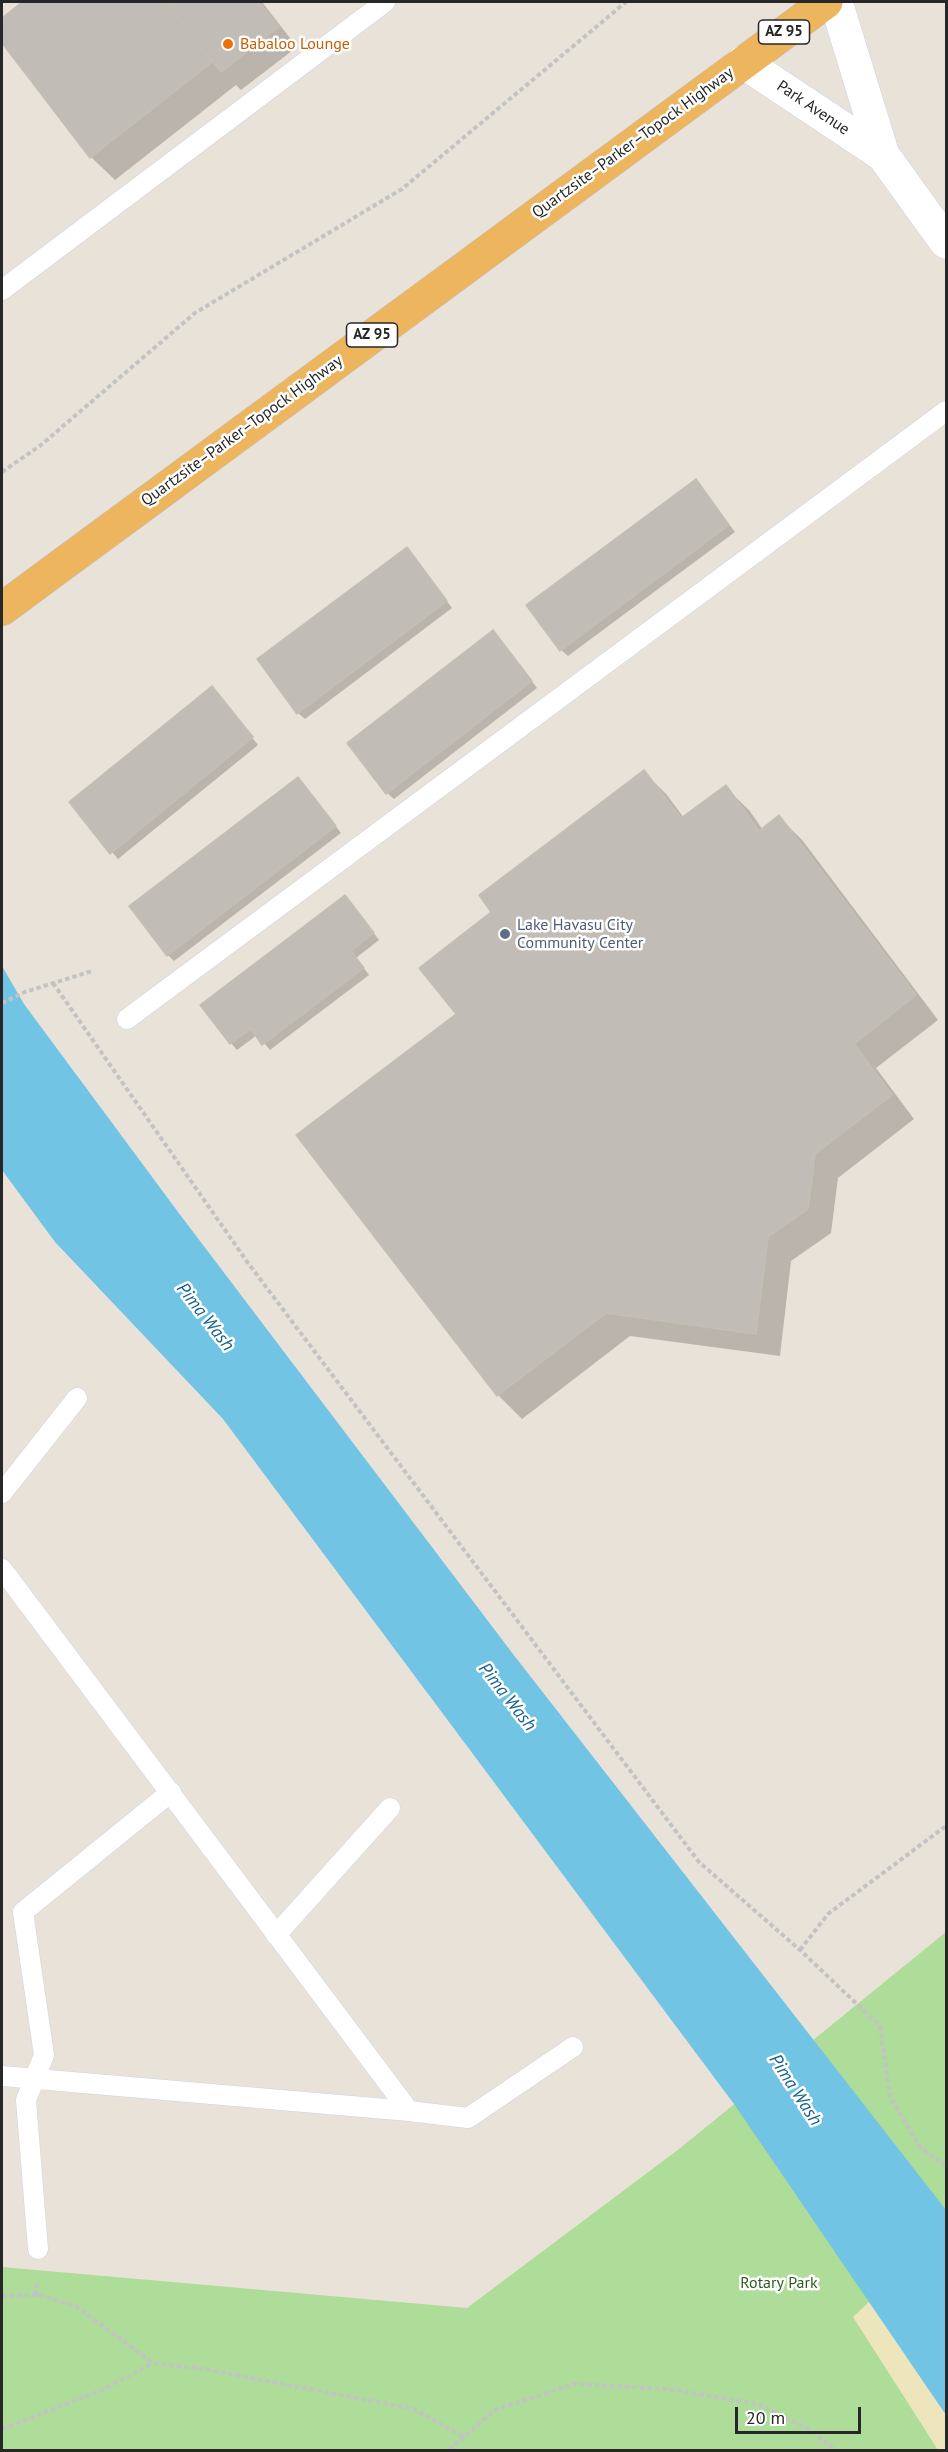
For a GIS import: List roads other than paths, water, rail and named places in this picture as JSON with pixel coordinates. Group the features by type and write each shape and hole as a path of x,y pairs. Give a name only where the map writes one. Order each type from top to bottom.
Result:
{"highway":[{"name":"AZ 95","path":"743,62 826,2"},
{"name":"Quartzsite–Parker–Topock Highway","path":"2,609 743,62"}],"street":[{"name":"Park Avenue","path":"836,2 883,155 946,242"},
{"name":"Park Avenue","path":"743,62 883,155"}],"lane":[{"path":"2,290 385,2"},
{"path":"127,1019 946,411"},
{"path":"2,1493 77,1398"},
{"path":"2,1569 409,2111"},
{"path":"38,2249 26,2100 44,2055 23,1912 171,1792"},
{"path":"276,1935 390,1808"},
{"path":"2,2076 468,2118 573,2047"}],"water":[{"name":"Pima Wash","path":"2,966 24,1004 178,1212 513,1654 946,2210 946,2415 734,2104 223,1419 55,1242 2,1170"}],"place":[{"name":"Babaloo Lounge","path":"228,44"},
{"name":"Lake Havasu City Community Center","path":"505,934"}],"park label":[{"name":"Rotary Park","path":"779,2283"}]}
